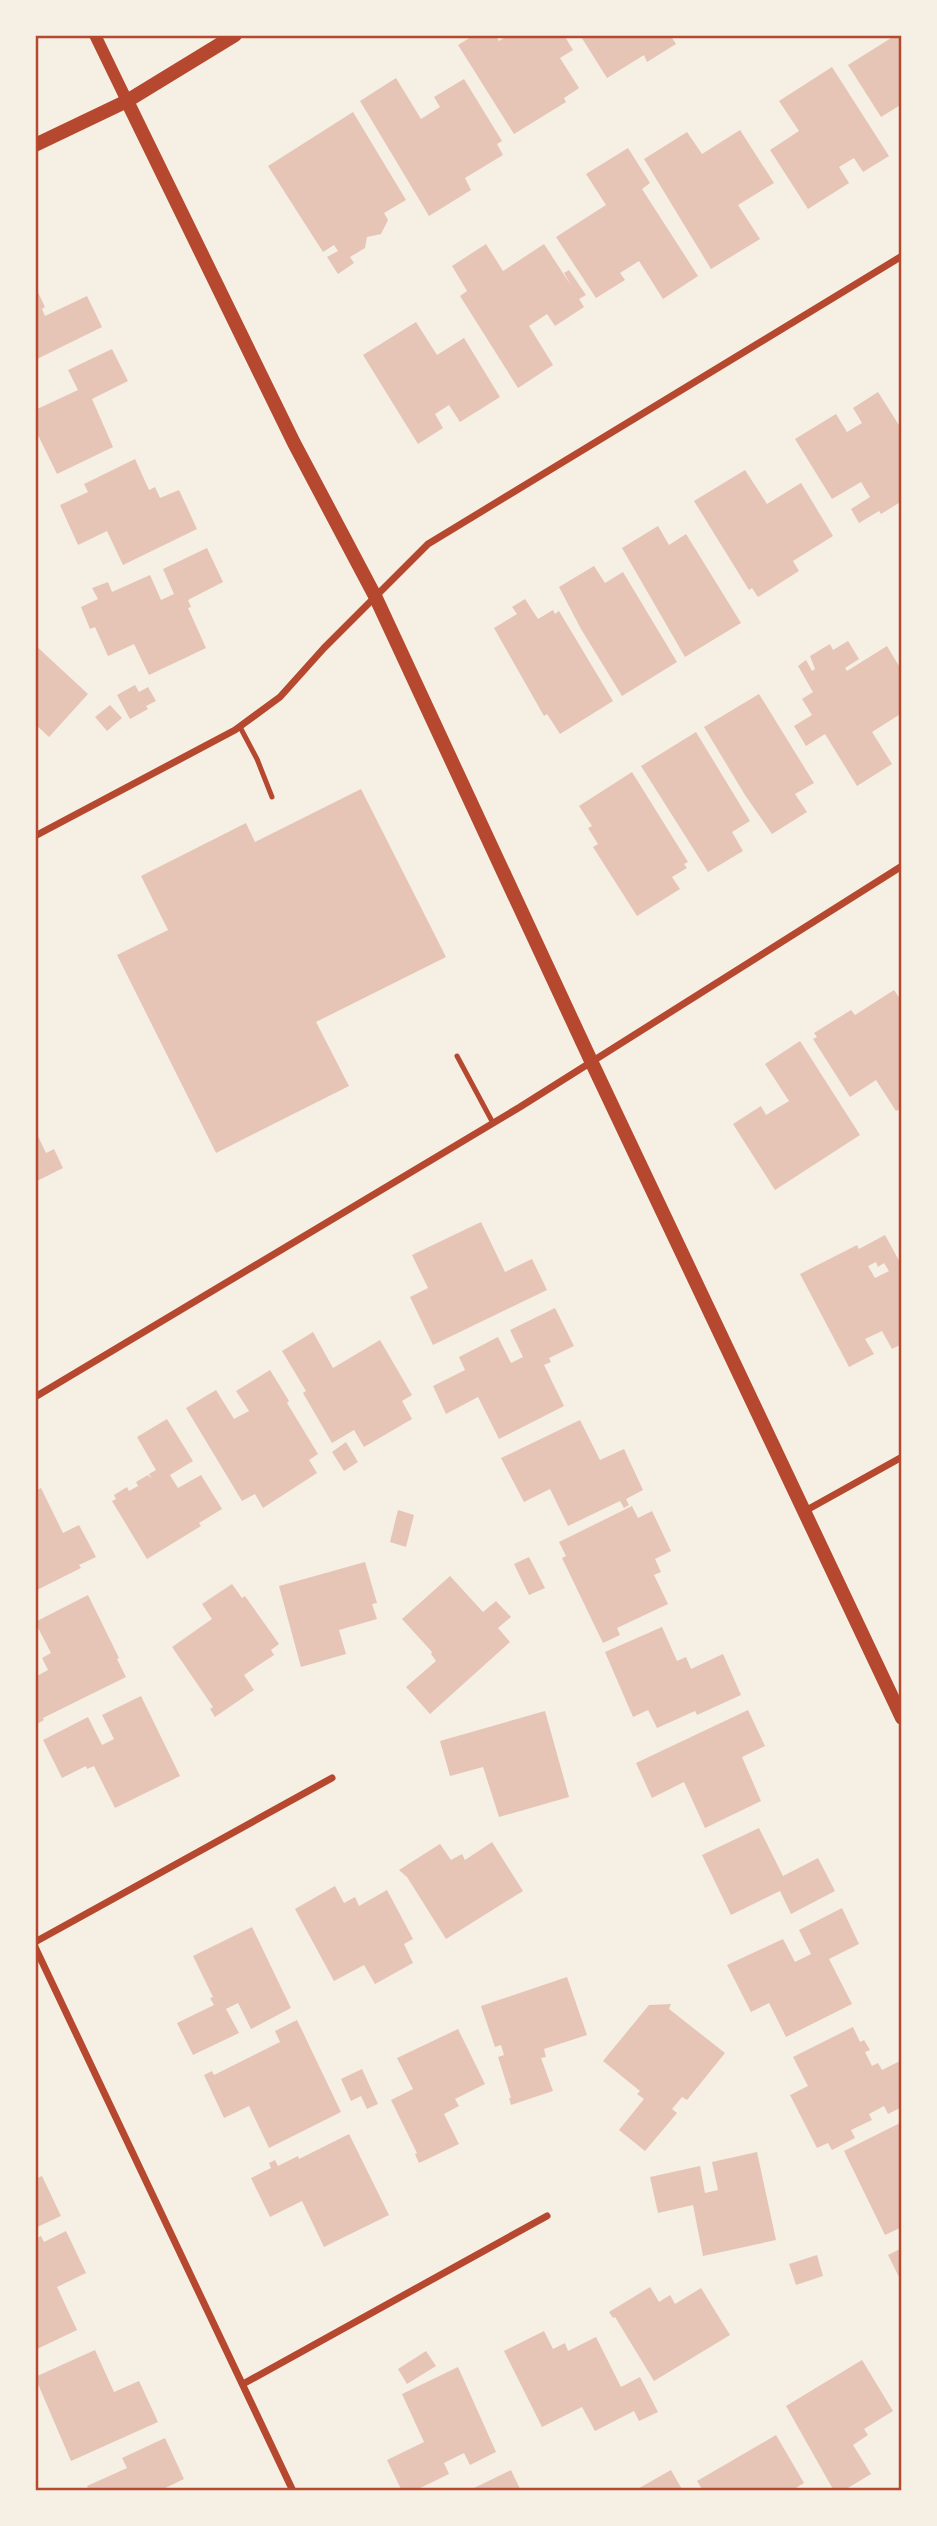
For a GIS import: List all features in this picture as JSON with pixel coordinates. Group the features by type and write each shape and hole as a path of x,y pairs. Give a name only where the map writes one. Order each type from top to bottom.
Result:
{"main road":[{"path":"35,145 127,101 235,35"},
{"path":"127,101 294,443 375,596 592,1063 902,1718"}],"street":[{"path":"95,35 127,101"},
{"path":"35,836 240,727 280,697 428,544 902,256"},
{"path":"35,1397 592,1063 665,1013 902,866"},
{"path":"803,1511 902,1457"},
{"path":"293,2491 35,1945 332,1778"},
{"path":"243,2385 547,2216"}],"lane":[{"path":"240,727 257,759 272,797"},
{"path":"457,1056 493,1123"}],"building":[{"path":"474,35 495,35 499,41 509,35 564,35 573,50 560,58 579,88 564,98 566,102 514,134 458,45"},
{"path":"580,35 676,35 672,38 676,44 647,62 644,55 607,78"},
{"path":"896,35 902,35 902,104 881,117 848,65"},
{"path":"832,67 889,156 863,172 854,158 839,167 849,183 808,209 770,150 799,131 779,101"},
{"path":"396,78 421,119 440,107 434,97 464,79 502,141 497,144 503,155 465,178 471,190 429,216 360,101"},
{"path":"353,112 406,200 384,213 388,220 381,234 367,237 365,248 350,257 354,263 338,274 327,257 338,251 334,245 323,252 268,166"},
{"path":"740,130 774,183 738,205 760,239 711,269 644,159 687,132 702,154"},
{"path":"628,148 650,183 642,189 698,276 663,299 639,261 620,273 625,280 596,298 556,237 606,205 586,174"},
{"path":"486,244 503,271 544,244 572,287 564,273 569,270 586,295 579,299 584,307 555,326 547,314 529,326 553,365 518,388 460,296 467,291 452,266"},
{"path":"35,286 45,307 42,309 45,316 87,296 102,327 35,360"},
{"path":"416,322 437,355 464,338 500,397 460,422 449,405 435,414 443,428 418,444 363,355"},
{"path":"112,349 128,381 92,399 113,447 57,474 35,429 35,410 78,390 68,370"},
{"path":"878,392 902,430 902,501 859,523 851,509 870,497 861,482 832,499 795,439 836,414 847,432 862,423 853,408"},
{"path":"135,459 149,490 155,487 160,498 179,490 197,529 123,565 107,531 78,545 60,505 88,492 84,484"},
{"path":"745,470 767,504 801,483 833,536 793,561 799,571 758,597 752,588 749,590 694,501"},
{"path":"658,526 669,545 686,534 741,623 685,657 622,548"},
{"path":"207,548 223,582 188,600 191,607 188,608 206,648 149,675 134,644 108,656 95,627 90,629 81,607 98,599 92,588 108,582 112,592 150,575 161,600 174,594 163,569"},
{"path":"594,566 605,583 623,572 677,662 622,696 559,587"},
{"path":"525,599 538,619 553,610 555,614 559,611 613,701 560,734 547,714 544,716 494,628 517,614 512,607"},
{"path":"848,641 859,659 845,668 847,671 887,646 902,671 902,713 872,732 892,764 857,786 825,734 806,746 794,726 812,715 802,699 813,692 798,666 806,660 812,671 815,669 810,656 830,644 833,650"},
{"path":"35,645 88,694 49,737 35,724"},
{"path":"135,685 139,692 148,687 156,701 130,719 117,695"},
{"path":"759,694 814,783 795,794 807,812 772,834 704,727"},
{"path":"110,705 122,718 107,731 95,717"},
{"path":"696,732 750,821 732,832 743,851 708,872 641,766"},
{"path":"632,772 688,862 684,864 687,868 672,877 680,889 637,916 593,847 598,844 588,828 592,826 579,806"},
{"path":"361,789 446,957 316,1022 349,1086 216,1153 117,955 168,930 141,876 246,823 255,842"},
{"path":"894,990 902,1002 902,1108 896,1111 876,1080 850,1097 813,1039 817,1037 814,1033 851,1010 855,1015"},
{"path":"800,1041 860,1135 775,1190 733,1124 761,1106 766,1115 789,1101 765,1064"},
{"path":"35,1130 46,1153 54,1149 63,1168 35,1182"},
{"path":"481,1222 505,1272 532,1259 547,1290 433,1345 410,1297 428,1288 412,1255"},
{"path":"885,1235 902,1266 902,1344 892,1349 882,1331 865,1339 874,1354 849,1367 800,1274 857,1245 859,1249","holes":["876,1262 878,1267 884,1263 889,1271 875,1278 868,1266"]},
{"path":"555,1308 574,1346 549,1358 551,1362 544,1365 564,1406 499,1439 478,1397 446,1414 433,1386 465,1370 459,1357 498,1337 511,1363 523,1357 510,1330"},
{"path":"313,1332 333,1368 380,1340 412,1395 402,1401 412,1419 364,1447 354,1430 332,1443 282,1351"},
{"path":"270,1370 318,1454 309,1460 317,1473 263,1508 255,1494 242,1501 186,1408 216,1390 234,1419 249,1411 236,1391"},
{"path":"167,1419 193,1461 170,1475 178,1488 201,1475 222,1509 199,1523 201,1526 147,1559 112,1501 116,1499 114,1495 127,1487 129,1491 138,1486 136,1482 148,1475 152,1479 149,1474 156,1470 137,1437"},
{"path":"580,1420 600,1460 624,1449 643,1490 626,1499 629,1505 624,1508 620,1501 568,1526 550,1489 524,1502 501,1458"},
{"path":"346,1442 358,1462 344,1471 332,1452"},
{"path":"41,1488 63,1533 79,1525 96,1557 79,1565 81,1568 35,1591 35,1491"},
{"path":"632,1506 638,1518 652,1511 671,1551 655,1559 661,1572 654,1575 668,1604 617,1628 620,1635 603,1643 562,1558 566,1556 559,1542"},
{"path":"398,1510 414,1515 406,1547 390,1542"},
{"path":"529,1557 545,1588 529,1595 514,1564"},
{"path":"365,1562 377,1603 372,1604 377,1619 339,1630 346,1654 301,1667 279,1586"},
{"path":"450,1576 483,1612 496,1601 511,1617 498,1628 510,1642 430,1714 406,1687 436,1661 432,1652 402,1619"},
{"path":"232,1584 242,1598 245,1596 279,1644 271,1650 274,1655 244,1675 254,1690 215,1717 210,1709 213,1707 172,1647 212,1619 202,1604"},
{"path":"88,1595 126,1677 43,1718 44,1720 35,1725 35,1677 48,1670 42,1658 51,1653 35,1622"},
{"path":"662,1627 677,1661 686,1657 691,1669 723,1654 741,1695 697,1715 695,1711 657,1728 648,1710 633,1717 605,1652"},
{"path":"141,1696 180,1776 115,1808 94,1766 87,1769 86,1766 62,1778 43,1740 88,1717 102,1745 114,1739 102,1715"},
{"path":"748,1710 765,1746 742,1757 761,1801 705,1828 684,1782 652,1798 636,1763"},
{"path":"545,1711 569,1797 499,1817 483,1767 450,1776 440,1741"},
{"path":"759,1828 783,1876 818,1858 835,1891 791,1914 780,1891 731,1915 702,1855"},
{"path":"492,1842 523,1891 446,1939 407,1877 399,1870 440,1844 451,1860 462,1854 465,1860"},
{"path":"335,1886 344,1903 355,1897 359,1906 387,1890 413,1939 404,1944 413,1963 375,1984 364,1965 334,1981 295,1909"},
{"path":"842,1908 859,1944 829,1959 852,2004 786,2037 769,2003 751,2012 727,1965 783,1939 795,1962 811,1954 799,1930"},
{"path":"252,1927 291,2008 251,2029 238,2003 226,2009 239,2033 193,2055 177,2023 214,2005 210,1998 213,1997 193,1956"},
{"path":"567,1977 587,2035 544,2049 546,2057 541,2058 553,2091 511,2105 498,2057 504,2055 501,2045 495,2047 481,2006"},
{"path":"671,2004 669,2009 725,2053 687,2100 682,2097 672,2109 677,2113 645,2151 619,2130 644,2099 637,2094 640,2091 603,2061 649,2005"},
{"path":"297,2020 341,2112 269,2148 249,2106 224,2118 204,2075 212,2071 214,2075 280,2042 275,2031"},
{"path":"853,2027 860,2042 864,2040 870,2050 865,2052 872,2066 878,2063 882,2070 902,2060 902,2107 888,2114 884,2106 869,2114 872,2120 851,2130 855,2138 832,2150 828,2143 817,2148 790,2095 808,2086 793,2057"},
{"path":"458,2029 485,2084 455,2099 459,2106 444,2114 459,2144 419,2163 415,2154 417,2153 391,2100 413,2089 397,2058"},
{"path":"362,2069 378,2104 367,2109 361,2096 351,2101 341,2079"},
{"path":"902,2122 902,2227 885,2235 844,2151"},
{"path":"349,2134 389,2215 324,2247 302,2201 270,2217 251,2178 271,2168 269,2163 275,2160 278,2166 298,2156 299,2159"},
{"path":"757,2152 776,2240 703,2256 693,2205 658,2213 650,2177 700,2166 705,2193 718,2190 712,2162"},
{"path":"42,2176 61,2216 35,2228 35,2179"},
{"path":"66,2231 86,2273 57,2287 77,2330 35,2350 35,2239 41,2236 44,2242"},
{"path":"902,2248 902,2283 888,2255"},
{"path":"817,2255 823,2276 796,2285 789,2264"},
{"path":"650,2287 659,2302 670,2295 675,2304 701,2288 730,2335 654,2381 615,2317 609,2312"},
{"path":"544,2331 553,2349 565,2343 568,2351 596,2337 621,2387 640,2377 658,2412 639,2421 634,2411 595,2431 582,2407 542,2427 504,2351"},
{"path":"95,2350 114,2392 139,2381 158,2422 71,2461 35,2377"},
{"path":"426,2351 436,2366 407,2384 398,2369"},
{"path":"862,2360 893,2411 864,2429 868,2435 853,2445 871,2474 843,2491 834,2491 786,2406"},
{"path":"458,2367 496,2452 470,2465 464,2453 444,2463 449,2474 414,2491 402,2491 387,2460 424,2442 402,2394"},
{"path":"776,2435 804,2483 791,2491 703,2491 697,2481"},
{"path":"165,2438 184,2479 159,2491 89,2491 87,2486 127,2468 122,2458"},
{"path":"511,2470 521,2491 473,2491 472,2489"},
{"path":"671,2470 683,2491 634,2491"}]}
